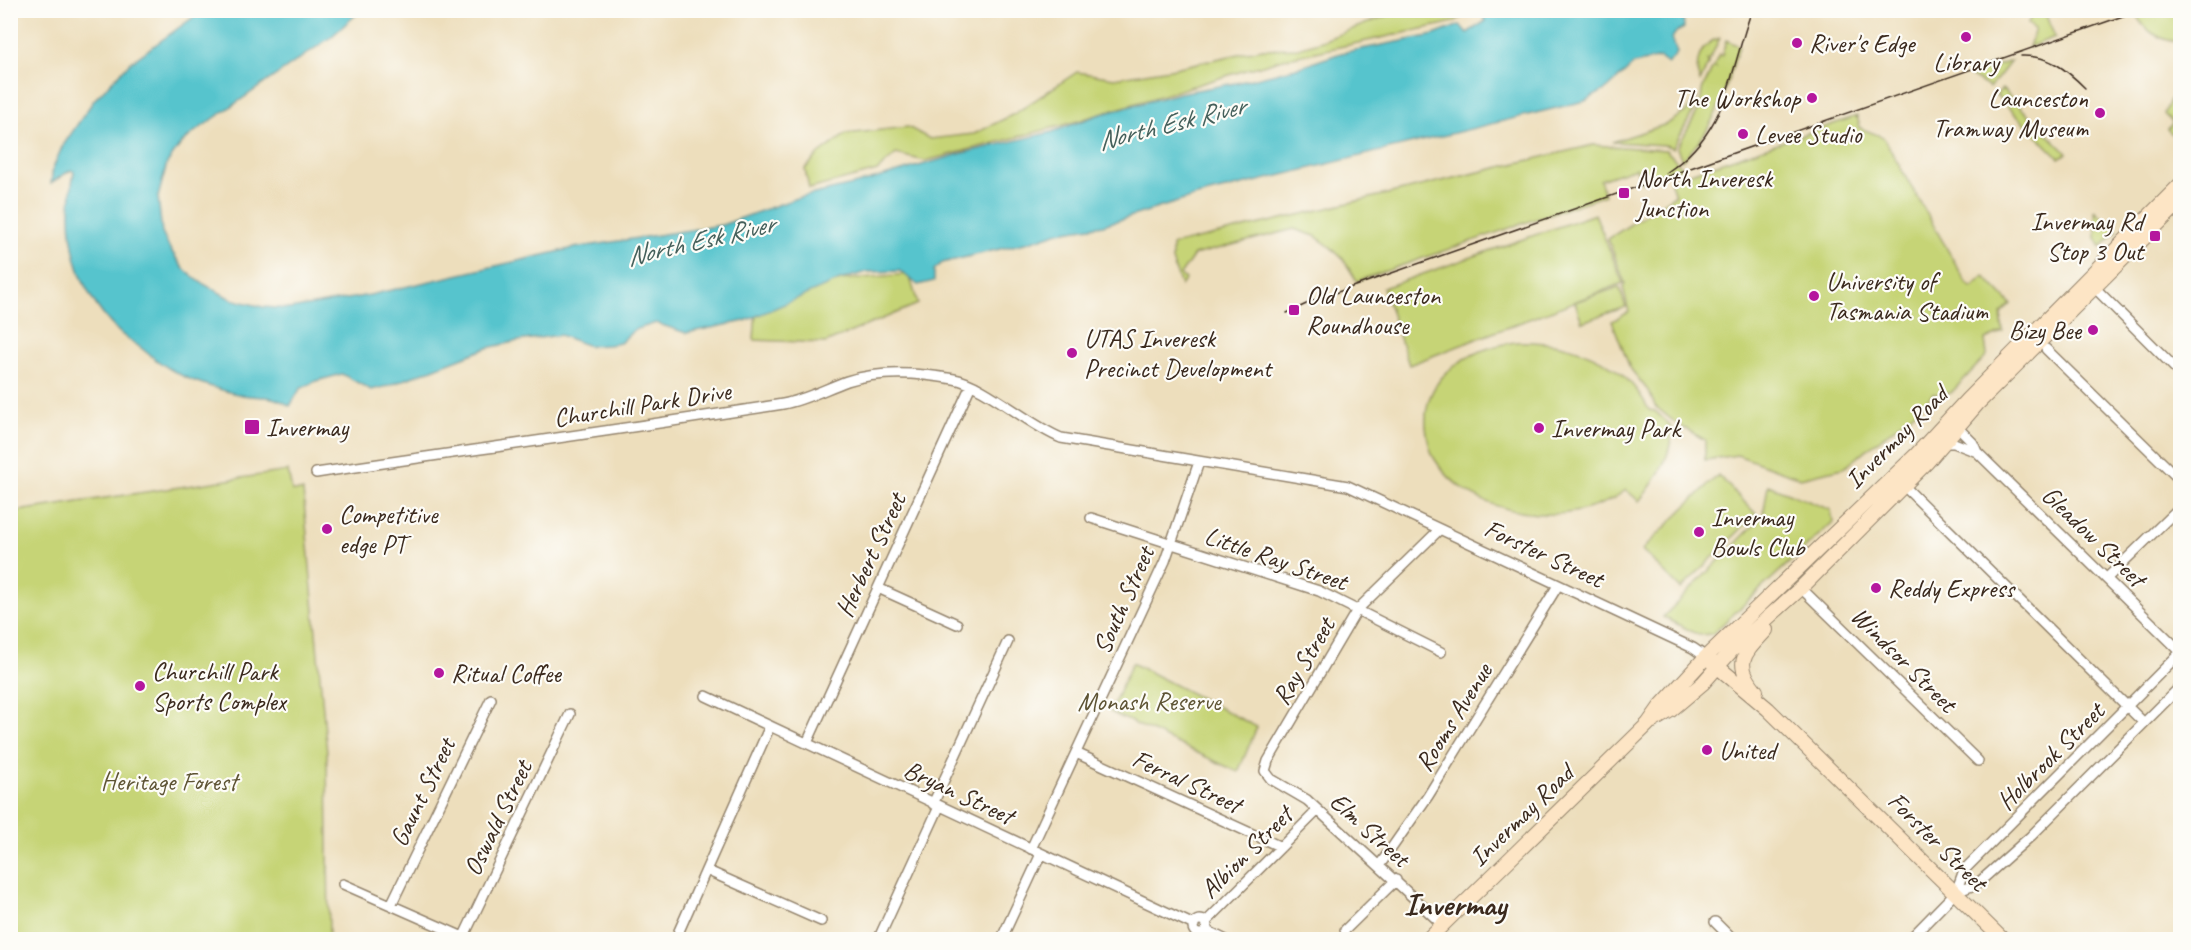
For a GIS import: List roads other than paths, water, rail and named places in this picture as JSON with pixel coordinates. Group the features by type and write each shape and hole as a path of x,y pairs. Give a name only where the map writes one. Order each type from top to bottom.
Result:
{"main road":[{"name":"Invermay Road","path":"1648,724 1671,710 1718,666 1903,485 1942,443 1952,423 2052,314 2181,185"},
{"name":"Invermay Road","path":"1431,938 1648,724 1660,707 1706,657 2180,202"},
{"path":"2103,263 2108,264 2129,245 2138,243"},
{"path":"2052,314 2088,286 2094,287"},
{"path":"1780,721 1748,681 1742,660 1797,591"},
{"name":"Forster Street","path":"1706,657 1780,721 2003,939"}],"street":[{"path":"2094,287 2181,373"},
{"path":"2046,349 2181,480"},
{"name":"Churchill Park Drive","path":"316,472 594,434 789,403 846,381 873,375 898,374 950,378 971,385"},
{"name":"Forster Street","path":"971,385 1036,426 1061,438 1338,483 1557,587 1693,648 1706,657"},
{"name":"Herbert Street","path":"807,743 971,385"},
{"name":"Gleadow Street","path":"1952,423 1973,443 1977,452"},
{"name":"Gleadow Street","path":"1942,443 1954,443 1977,452 2108,577 2181,652"},
{"name":"South Street","path":"1031,849 1171,544 1199,462"},
{"path":"1903,485 2144,723"},
{"path":"2108,577 2181,507"},
{"name":"Little Ray Street","path":"1091,518 1319,591 1441,652"},
{"name":"Ray Street","path":"1265,771 1274,751 1357,610 1439,530"},
{"name":"Rooms Avenue","path":"1379,866 1428,796 1557,587"},
{"path":"878,588 957,624"},
{"name":"Windsor Street","path":"1797,591 1978,761"},
{"path":"878,939 1008,641"},
{"name":"Holbrook Street","path":"1956,892 1964,870 2129,708 2181,652"},
{"name":"Holbrook Street","path":"1909,939 1956,892 1977,884 2031,836 2181,687"},
{"name":"Bryan Street","path":"706,696 1031,849 1194,929"},
{"name":"Gaunt Street","path":"391,905 491,699"},
{"name":"Oswald Street","path":"465,938 570,714"},
{"path":"675,939 770,726"},
{"name":"Ferral Street","path":"1076,753 1281,847"},
{"name":"Elm Street","path":"1265,771 1271,779 1294,791 1318,810 1443,925"},
{"name":"Albion Street","path":"1206,927 1318,810"},
{"path":"1000,939 1041,854"},
{"path":"706,870 821,921"},
{"path":"1345,930 1396,880"},
{"path":"343,884 465,938"},
{"path":"1194,929 1198,921 1226,939"},
{"path":"1715,922 1733,939"},
{"name":"Albion Street","path":"1188,939 1194,929"}],"water":[{"name":"North Esk River","path":"1506,10 1700,11 1683,15 1684,28 1676,32 1672,38 1677,53 1668,64 1660,58 1634,64 1607,89 1585,101 1197,196 1103,225 1059,232 1029,242 942,263 934,270 934,281 918,285 900,271 866,272 840,280 745,321 686,333 656,323 634,330 620,343 608,345 589,346 560,335 518,341 487,348 388,386 371,390 342,374 316,381 300,389 290,406 271,398 232,393 185,377 162,364 121,333 91,297 75,258 70,215 74,172 71,170 51,183 53,168 62,147 94,100 130,63 202,11 360,11 331,37 193,133 180,145 167,163 158,197 162,233 183,268 200,282 231,299 263,307 290,309 370,295 574,248 722,225 797,198 857,184 963,153 1052,132 1098,115 1180,93 1236,83 1300,67 1341,53 1434,35 1460,25 1467,33 1486,21 1481,13"}],"tram line":[{"path":"1666,173 1687,157 1703,139 1715,120 1731,80 1752,10"},
{"path":"1287,313 1315,300 2140,10"},
{"path":"2021,56 2049,61 2071,75 2085,88"}],"place":[{"name":"Library","path":"1966,37"},
{"name":"River's Edge","path":"1797,43"},
{"name":"The Workshop","path":"1812,98"},
{"name":"Launceston Tramway Museum","path":"2100,113"},
{"name":"Levee Studio","path":"1743,134"},
{"name":"North Inveresk Junction","path":"1624,193"},
{"name":"Invermay Rd Stop 3 Out","path":"2155,236"},
{"name":"University of Tasmania Stadium","path":"1814,296"},
{"name":"Old Launceston Roundhouse","path":"1294,310"},
{"name":"Bizy Bee","path":"2093,330"},
{"name":"UTAS Inveresk Precinct Development","path":"1072,353"},
{"name":"Invermay","path":"252,427"},
{"name":"Invermay Park","path":"1539,428"},
{"name":"Competitive edge PT","path":"327,529"},
{"name":"Invermay Bowls Club","path":"1699,532"},
{"name":"Reddy Express","path":"1876,588"},
{"name":"Ritual Coffee","path":"439,673"},
{"name":"Churchill Park Sports Complex","path":"140,686"},
{"name":"United","path":"1707,750"}],"district":[{"name":"Invermay","path":"1455,904"}],"park label":[{"name":"Monash Reserve","path":"1149,701"},
{"name":"Heritage Forest","path":"169,781"}]}
